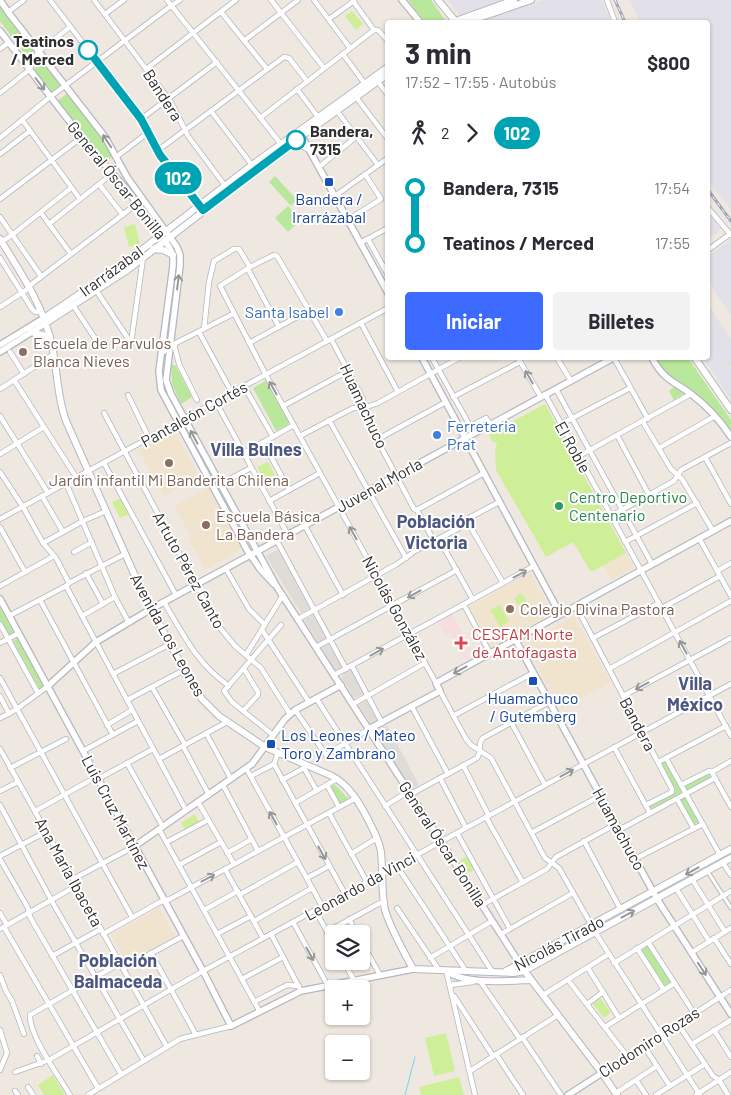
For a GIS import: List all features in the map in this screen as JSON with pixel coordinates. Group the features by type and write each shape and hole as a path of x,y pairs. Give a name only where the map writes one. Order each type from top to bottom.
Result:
{"main road":[{"path":"438,0 453,20"},
{"path":"459,20 514,0"},
{"path":"473,20 531,0"},
{"name":"Irarrázabal","path":"41,314 56,310 165,235 227,188 292,143 318,117 385,69"},
{"name":"Irarrázabal","path":"227,188 252,165 280,144 337,111 385,76"},
{"path":"292,143 309,149"},
{"name":"Irarrázabal","path":"41,314 73,305 118,276 143,257 165,235"},
{"name":"Avenida Los Leones","path":"0,241 29,287 41,314 54,354 61,405 106,511 151,609 184,670 202,699 227,722 265,747 338,779 356,798 377,838 381,852 384,902 390,924 413,969"},
{"path":"153,249 163,250 173,255"},
{"path":"41,314 56,310"},
{"path":"31,332 50,337"},
{"path":"696,360 731,410"},
{"name":"Nicolás Tirado","path":"505,971 524,971 593,929 620,910 731,849"},
{"name":"Nicolás Tirado","path":"505,971 515,968 657,899 731,858"},
{"name":"General Óscar Bonilla","path":"520,964 530,980 602,1072 616,1094"},
{"path":"413,969 466,972 505,971"},
{"path":"446,970 457,977 481,980 530,980"}],"street":[{"name":"General Óscar Bonilla","path":"0,0 105,138 127,178 165,235 173,255 173,270 158,370 161,390 250,556 277,586"},
{"path":"8,12 24,0"},
{"path":"51,0 141,119 158,151 201,208"},
{"name":"Bandera","path":"94,0 169,98 185,130 227,188"},
{"path":"105,14 124,0"},
{"path":"168,0 280,144"},
{"path":"0,138 50,97 180,0"},
{"path":"146,68 236,0"},
{"path":"271,0 324,68"},
{"path":"245,40 298,0"},
{"path":"314,0 350,48"},
{"path":"402,0 418,20"},
{"path":"607,0 615,20"},
{"path":"328,19 354,1 374,30 378,30 385,38"},
{"path":"221,12 267,69"},
{"path":"0,93 29,70 38,52 70,27"},
{"path":"260,118 374,30"},
{"name":"General Óscar Bonilla","path":"0,31 82,137 178,251 180,262 172,345 166,380 170,394 277,586 520,964"},
{"path":"0,49 8,43"},
{"path":"343,54 365,84"},
{"path":"158,151 282,58 289,58 307,82"},
{"path":"141,119 217,62"},
{"path":"378,82 385,91"},
{"path":"297,89 318,117"},
{"path":"356,97 385,135"},
{"path":"211,111 252,165"},
{"path":"337,111 378,165"},
{"path":"22,121 80,199"},
{"path":"1,151 30,131"},
{"path":"116,156 149,132"},
{"path":"300,134 385,288"},
{"path":"0,199 82,137"},
{"path":"319,167 356,137"},
{"path":"335,196 385,160"},
{"path":"49,224 113,173"},
{"path":"348,220 380,199 366,174"},
{"name":"General Óscar Bonilla","path":"99,184 123,215"},
{"path":"0,241 12,235 71,188"},
{"path":"0,307 22,293 41,276 138,203"},
{"path":"710,210 731,234 710,249"},
{"path":"41,213 71,254"},
{"path":"0,217 41,276"},
{"path":"360,243 385,230"},
{"path":"368,239 385,266"},
{"path":"204,329 209,282 214,261 234,249 238,249 249,268 279,327"},
{"name":"Huamachuco","path":"249,268 274,255 277,256 308,312 329,340 348,371 363,399 364,415 414,509 434,541 442,544 473,600"},
{"path":"96,290 131,343 143,257"},
{"name":"Avenida Los Leones","path":"0,258 22,293 41,314"},
{"path":"209,282 220,286 249,268"},
{"name":"Nicolás González","path":"220,286 233,314 466,739 491,758 533,832 545,858 558,868 593,929 698,1094"},
{"path":"73,305 100,346"},
{"name":"Pantaleón Cortés","path":"0,519 385,310"},
{"path":"249,343 308,312"},
{"name":"Irarrázabal","path":"0,352 31,332 41,314"},
{"name":"Irarrázabal","path":"2,344 41,314"},
{"path":"160,354 172,345 233,314"},
{"path":"361,323 398,392"},
{"path":"199,332 232,393"},
{"path":"0,336 2,344"},
{"path":"163,338 172,345"},
{"name":"General Óscar Bonilla","path":"172,345 179,364 198,400"},
{"path":"10,352 24,374"},
{"path":"0,388 54,354"},
{"path":"423,360 560,614"},
{"path":"433,360 453,398 471,426 486,418 490,424"},
{"path":"300,436 353,408 364,408 398,392 456,360"},
{"path":"453,398 519,360"},
{"name":"El Roble","path":"519,360 561,424 731,736"},
{"path":"558,360 570,381"},
{"name":"Juvenal Morla","path":"0,718 17,709 48,686 96,642 151,609 543,396 601,360"},
{"path":"615,360 648,419"},
{"path":"653,360 665,377 690,394 715,416 731,437"},
{"path":"283,406 348,371"},
{"path":"14,380 76,478"},
{"path":"244,386 273,437"},
{"name":"El Roble","path":"556,388 652,564"},
{"path":"561,424 630,388"},
{"path":"579,456 643,422 690,394"},
{"path":"128,395 150,438"},
{"path":"216,402 288,535"},
{"path":"378,439 446,402"},
{"name":"Artuto Pérez Canto","path":"104,413 224,634 264,671 326,755 345,744"},
{"path":"659,448 715,416"},
{"path":"0,417 48,493"},
{"path":"329,420 406,558"},
{"path":"643,422 671,470 682,479 713,531"},
{"path":"244,453 294,425"},
{"path":"0,454 44,427"},
{"path":"617,435 649,495"},
{"path":"263,442 289,490"},
{"path":"611,516 674,481 681,470 731,443"},
{"path":"705,457 731,504"},
{"path":"104,463 176,596"},
{"path":"220,484 251,468"},
{"path":"0,472 23,507 43,543 54,556 112,674 186,810"},
{"path":"269,501 320,473"},
{"path":"416,510 484,474"},
{"path":"66,483 101,565 129,623"},
{"path":"42,496 63,532"},
{"path":"298,619 377,576 434,541 463,526 469,518 500,502"},
{"path":"625,542 696,503"},
{"path":"43,543 83,521 106,511"},
{"path":"436,683 731,521"},
{"path":"467,522 503,583"},
{"path":"304,526 343,595"},
{"path":"0,527 25,572"},
{"path":"700,538 731,596"},
{"path":"277,540 346,669"},
{"path":"74,552 92,542"},
{"path":"9,616 86,573 125,554"},
{"path":"0,586 54,556"},
{"path":"717,571 731,563"},
{"path":"334,675 534,566"},
{"path":"226,568 249,609 265,625"},
{"path":"316,647 457,570"},
{"path":"86,573 103,604"},
{"path":"662,608 720,576"},
{"path":"246,655 283,595"},
{"path":"82,616 116,597"},
{"name":"Luis Cruz Martínez","path":"0,599 203,971 231,1026"},
{"path":"40,600 113,735"},
{"path":"609,668 731,601"},
{"path":"164,602 196,656 213,675 228,686"},
{"path":"593,638 659,603"},
{"path":"464,604 490,653"},
{"name":"Bandera","path":"576,606 658,762 666,758 720,856"},
{"path":"0,624 38,693"},
{"path":"273,735 232,702 224,691 282,625"},
{"path":"262,630 309,702"},
{"path":"0,643 18,633"},
{"path":"624,696 731,638"},
{"name":"Huamachuco","path":"515,639 657,899 731,1014"},
{"path":"112,674 170,644"},
{"path":"353,704 425,663"},
{"path":"352,666 366,696 382,723"},
{"path":"243,711 258,695 244,669"},
{"path":"127,700 184,670"},
{"path":"453,716 534,672"},
{"path":"0,678 132,917"},
{"name":"Leonardo da Vinci","path":"15,1072 49,1060 203,971 731,684"},
{"path":"72,879 135,846 209,795 254,762 273,735 293,712 341,685"},
{"path":"152,686 184,743 209,795"},
{"path":"345,744 440,691"},
{"path":"0,696 9,714"},
{"path":"316,698 492,971"},
{"path":"385,806 477,758 479,743 483,738 549,702"},
{"path":"412,707 448,774"},
{"path":"107,725 132,710"},
{"path":"83,751 138,721"},
{"path":"159,759 227,722"},
{"path":"511,722 545,785"},
{"path":"666,758 726,726"},
{"path":"206,733 231,779"},
{"path":"10,768 66,739"},
{"path":"614,748 650,813"},
{"name":"Ana María Ibaceta","path":"0,749 167,1047"},
{"path":"98,779 153,749"},
{"path":"251,776 274,764 278,753"},
{"path":"681,785 709,770 712,772 731,761"},
{"path":"646,805 672,792 658,762"},
{"path":"127,764 179,865 260,1012"},
{"path":"274,764 344,894"},
{"path":"282,780 305,766 317,791"},
{"path":"463,766 523,883"},
{"path":"246,768 322,906"},
{"path":"712,772 731,807"},
{"path":"440,778 466,828"},
{"path":"482,905 547,869 556,857 584,842 650,813 715,778"},
{"path":"295,802 338,779"},
{"path":"35,811 89,781"},
{"path":"0,792 18,782"},
{"path":"222,785 258,851"},
{"path":"327,785 339,807"},
{"path":"533,832 600,796"},
{"path":"52,956 191,887 356,798"},
{"path":"677,799 694,829"},
{"path":"198,802 234,864"},
{"path":"0,805 95,977 144,1061"},
{"path":"329,812 367,882"},
{"path":"167,842 208,820"},
{"path":"635,860 703,824"},
{"path":"46,832 0,858 52,956 120,1074"},
{"name":"General Óscar Bonilla","path":"457,833 510,928"},
{"path":"351,854 377,838"},
{"path":"227,853 252,839"},
{"path":"179,865 221,842"},
{"path":"584,842 620,910"},
{"path":"204,910 298,862"},
{"path":"723,862 731,875"},
{"path":"307,878 329,866"},
{"path":"397,866 466,972"},
{"path":"225,869 263,938"},
{"path":"707,871 731,908"},
{"path":"692,879 724,932"},
{"path":"4,927 76,886"},
{"path":"217,934 312,888"},
{"path":"676,888 709,941"},
{"path":"614,962 731,891"},
{"path":"501,934 573,893"},
{"path":"340,925 384,902"},
{"path":"397,908 438,970"},
{"path":"315,910 325,928"},
{"path":"0,913 4,927 98,1088"},
{"path":"349,920 352,925"},
{"path":"430,958 469,936 492,920"},
{"path":"293,922 325,981"},
{"path":"691,952 731,928"},
{"path":"271,934 300,988"},
{"path":"123,969 184,936"},
{"path":"714,938 731,964"},
{"path":"648,942 694,1013"},
{"path":"637,948 664,990"},
{"path":"151,954 196,1035"},
{"path":"543,996 609,954"},
{"path":"242,979 283,957"},
{"path":"370,958 380,976"},
{"path":"70,1095 35,1035 30,1015 120,963"},
{"path":"588,968 619,1018"},
{"path":"348,970 354,980 413,969"},
{"path":"446,970 475,1095"},
{"path":"0,975 24,1034"},
{"path":"450,985 481,980 561,1095"},
{"path":"568,980 627,1056"},
{"path":"605,1027 675,983"},
{"path":"254,1002 287,985 300,988 325,986"},
{"path":"88,1095 180,1039 231,1026 260,1012 300,988"},
{"name":"Clodomiro Rozas","path":"568,1095 731,990"},
{"path":"587,1004 603,992"},
{"path":"452,993 523,1095"},
{"path":"470,1071 558,1014"},
{"path":"692,1044 731,1020"},
{"path":"678,1024 728,1095"},
{"path":"0,1030 6,1052 0,1070"},
{"path":"714,1030 731,1057"},
{"path":"644,1046 670,1086"},
{"path":"37,1056 41,1064"},
{"path":"656,1095 705,1064"},
{"path":"616,1094 657,1066"},
{"path":"698,1094 731,1072"},
{"path":"636,1080 646,1095"},
{"path":"28,1087 33,1095"}],"shaded area":[{"path":"448,0 502,0 460,15"},
{"path":"544,0 602,0 610,20 485,20"},
{"path":"630,0 731,0 731,209 710,183 710,20 639,20"},
{"path":"710,216 721,230 710,238"},
{"path":"731,240 731,316 710,284 710,255"},
{"path":"710,307 731,340 731,365 729,366 731,369 731,399 704,360 710,360"},
{"name":"Jardín infantil Mi Banderita Chilena","path":"174,430 199,477 164,496 138,450"},
{"name":"Escuela Básica La Bandera","path":"209,488 241,547 237,552 206,570 188,538 191,537 174,506"},
{"path":"278,549 310,609 301,613 266,556"},
{"path":"626,553 634,568 611,580 603,565"},
{"name":"Colegio Divina Pastora","path":"531,573 551,611 550,615 491,647 469,607"},
{"name":"CESFAM Norte de Antofagasta","path":"452,613 472,650 466,654 468,659 465,660 450,633 445,635 437,621"},
{"path":"314,614 327,638 318,642 304,620"},
{"path":"574,616 611,682 561,710 524,643"},
{"path":"329,644 342,667 335,670 322,648"},
{"path":"352,669 365,693 356,698 354,698 342,678 342,675"},
{"path":"366,700 379,722 372,726 359,705"},
{"path":"387,725 419,785 412,789 375,734 376,730"},
{"path":"159,908 176,938 128,965 111,935"}],"green space":[{"path":"408,0 431,0 445,20 423,20"},
{"path":"0,5 33,50 33,56 30,61 0,21"},
{"path":"352,11 363,24 356,30 345,16"},
{"path":"40,56 63,86 52,95 34,71"},
{"path":"68,93 109,146 113,156 106,162 92,147 57,101"},
{"path":"275,176 297,200 291,206 269,182"},
{"path":"288,206 301,220 288,232 275,218"},
{"path":"135,224 140,244 129,247 124,227"},
{"path":"657,360 689,360 731,420 731,432 708,405 679,384"},
{"path":"171,364 176,366 192,397 181,404 172,384"},
{"path":"267,380 289,421 288,425 276,431 253,388"},
{"path":"675,386 684,394 674,400 669,391"},
{"name":"Centro Deportivo Centenario","path":"545,404 626,553 591,572 573,542 546,557 496,470 495,451 497,443 492,441 489,434"},
{"path":"268,462 277,479 266,485 257,467"},
{"path":"121,498 130,514 120,518 112,502"},
{"path":"522,593 529,607 522,611 514,598"},
{"path":"500,605 509,622 500,627 490,610"},
{"path":"0,608 14,634 9,636 0,619"},
{"path":"19,637 43,684 43,688 40,690 13,641"},
{"path":"665,761 682,792 649,810 648,805 674,791 661,765"},
{"path":"709,773 711,778 687,790 685,786"},
{"path":"334,784 349,800 339,805 331,787"},
{"path":"684,796 699,822 693,825 679,799"},
{"path":"195,814 199,822 185,830 181,823"},
{"path":"467,856 476,869 469,873 460,860"},
{"path":"647,946 671,982 663,987 640,951"},
{"path":"600,998 611,1012 604,1018 593,1004"},
{"path":"446,1033 455,1071 434,1076 425,1038"},
{"path":"53,1075 65,1095 44,1095 38,1085"},
{"path":"459,1077 464,1095 421,1095 419,1087"}],"waterway":[{"path":"405,1095 415,1057"}],"railway":[{"path":"615,0 624,20"},
{"path":"710,193 731,221"}],"bus line":[{"name":"102","path":"88,50 141,119 160,155 203,210 296,140"}],"place":[{"name":"Teatinos / Merced","path":"88,50"},
{"name":"Bandera, 7315","path":"296,140"},
{"name":"Bandera / Irarrázabal","path":"329,182"},
{"name":"Santa Isabel","path":"339,312"},
{"name":"Escuela de Parvulos Blanca Nieves","path":"23,352"},
{"name":"Ferreteria Prat","path":"437,435"},
{"name":"Jardín infantil Mi Banderita Chilena","path":"169,463"},
{"name":"Centro Deportivo Centenario","path":"559,506"},
{"name":"Escuela Básica La Bandera","path":"206,525"},
{"name":"Colegio Divina Pastora","path":"510,609"},
{"name":"CESFAM Norte de Antofagasta","path":"461,643"},
{"name":"Huamachuco / Gutemberg","path":"533,681"},
{"name":"Los Leones / Mateo Toro y Zambrano","path":"271,744"}],"district":[{"name":"Villa Bulnes","path":"256,450"},
{"name":"Población Victoria","path":"436,532"},
{"name":"Villa México","path":"695,694"},
{"name":"Población Balmaceda","path":"118,971"}]}
